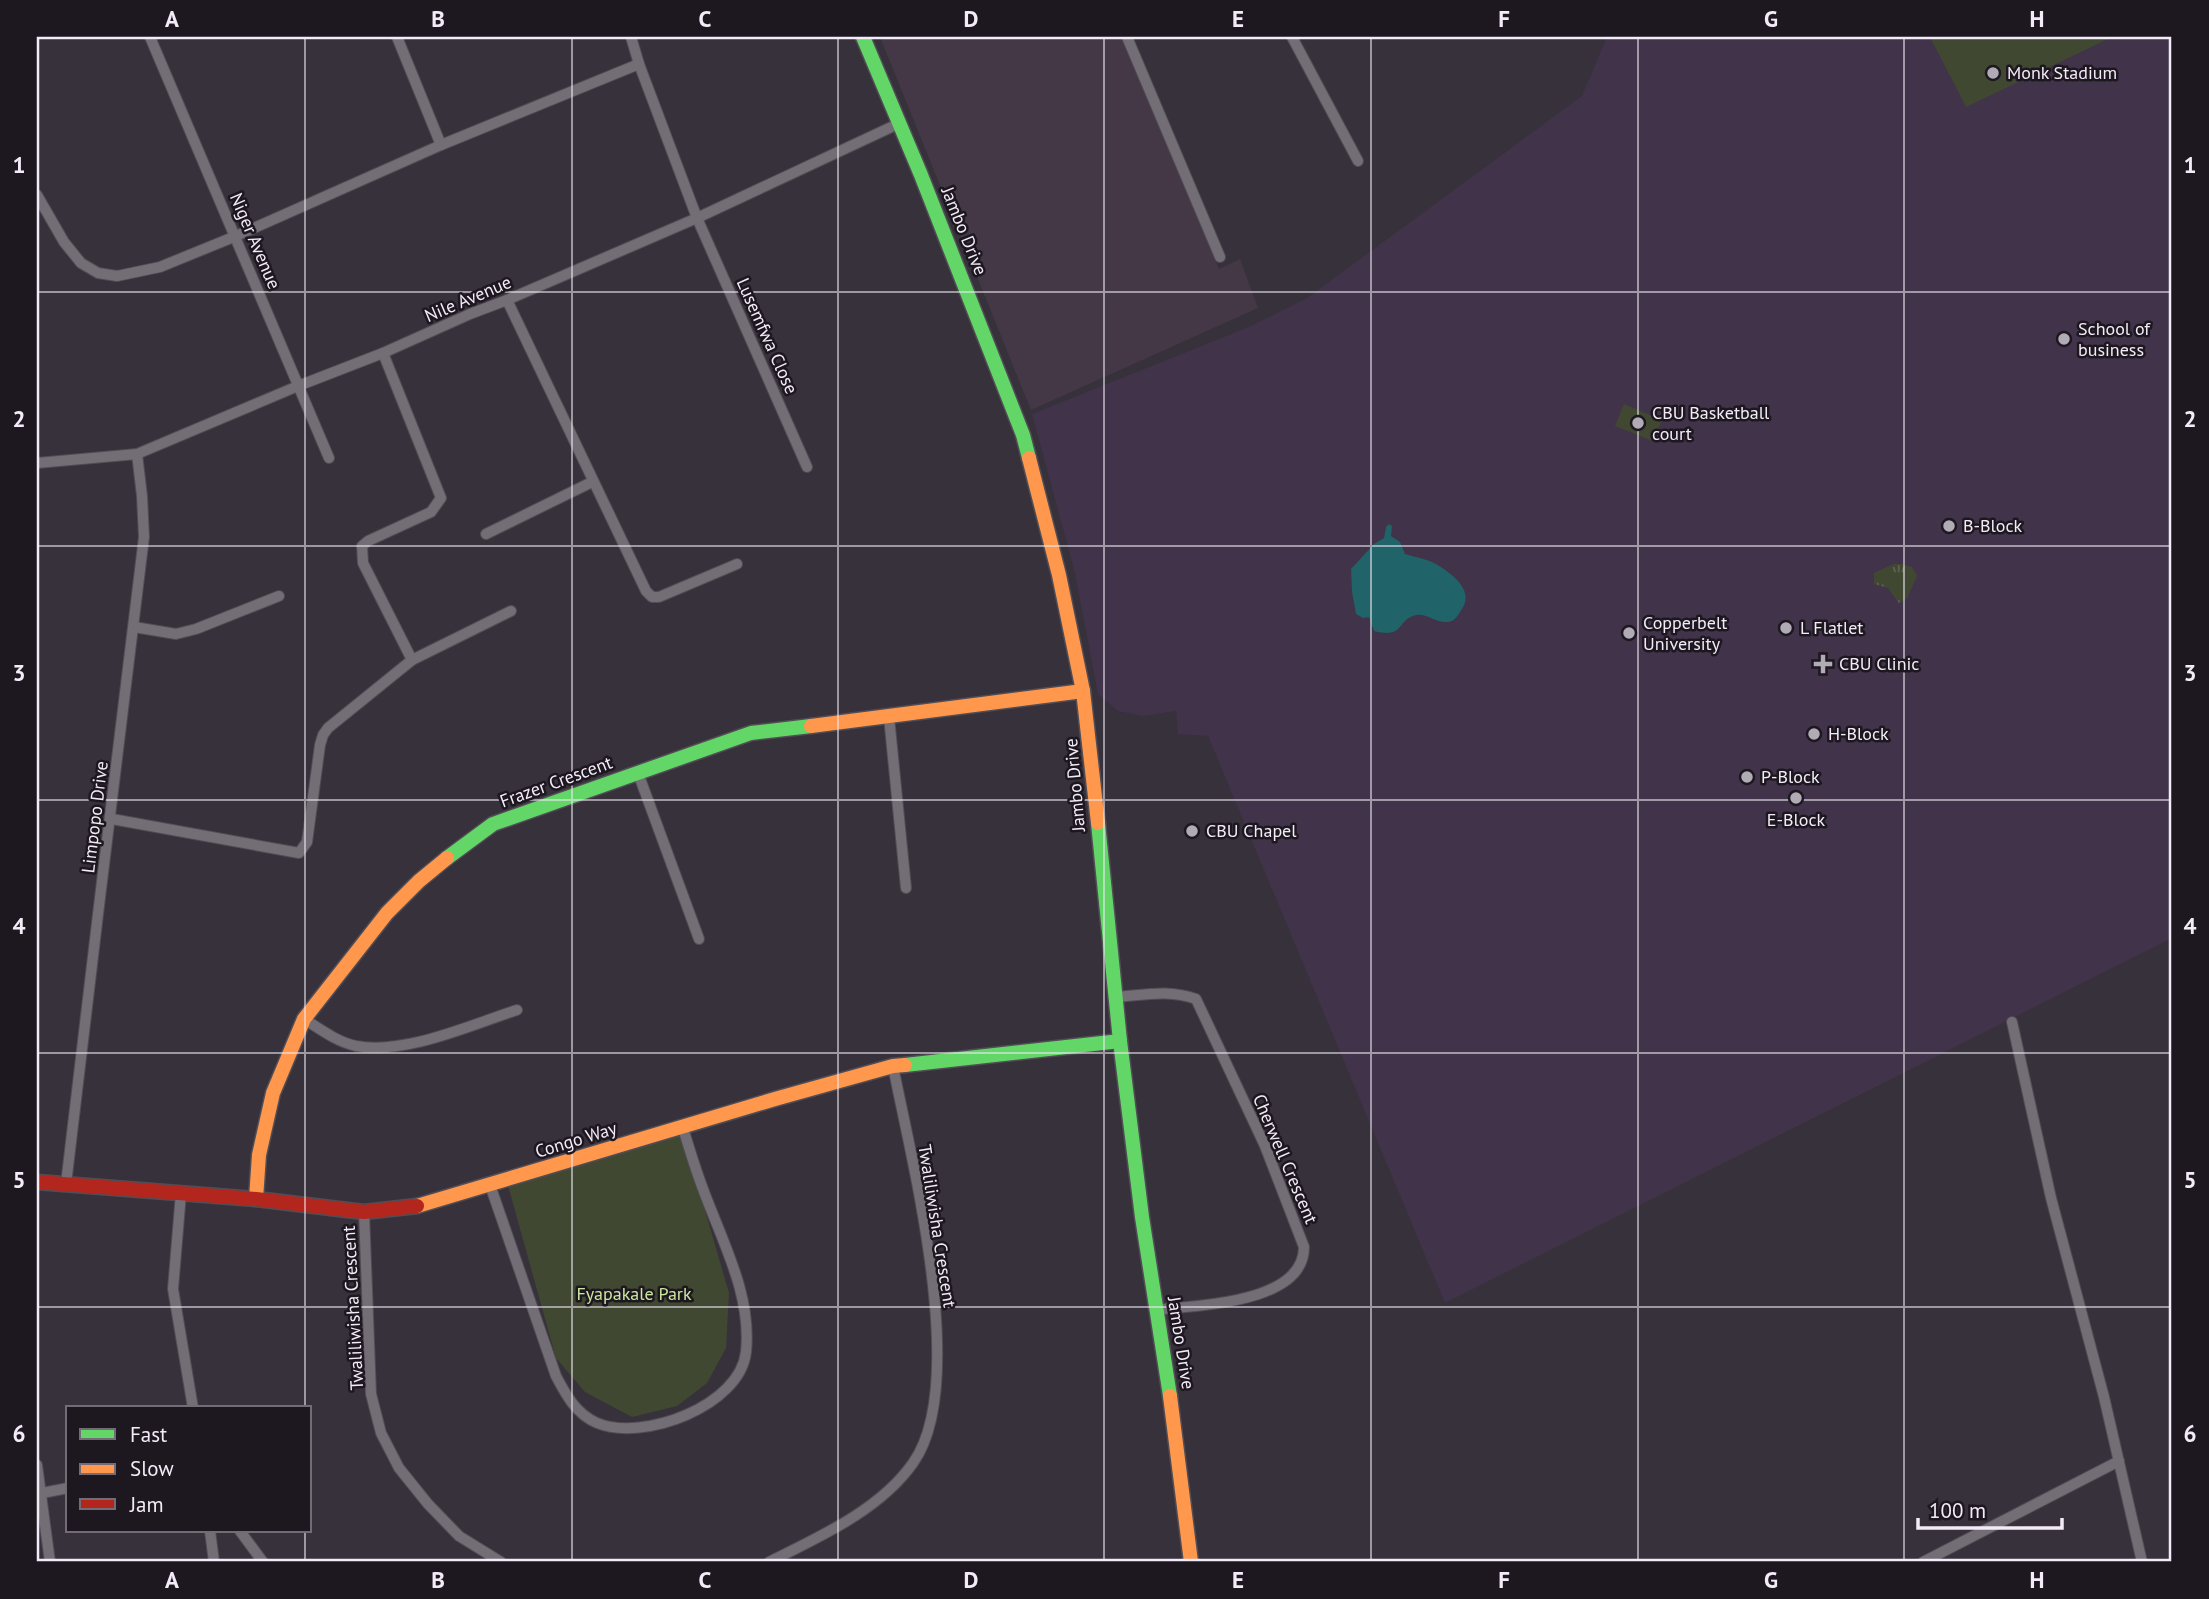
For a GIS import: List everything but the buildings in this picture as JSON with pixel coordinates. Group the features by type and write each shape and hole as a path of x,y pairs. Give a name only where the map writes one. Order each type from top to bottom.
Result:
{"street":[{"name":"Niger Avenue","path":"150,37 329,458"},
{"path":"397,37 441,145"},
{"name":"Lusemfwa Close","path":"631,37 697,218 807,467"},
{"name":"Jambo Drive","path":"863,37 900,123 1023,435 1059,575 1090,738 1120,1041 1191,1562"},
{"path":"1128,37 1220,257"},
{"path":"1292,37 1358,161"},
{"path":"37,195 64,242 81,263 98,272 117,276 160,267 441,145 639,64"},
{"name":"Nile Avenue","path":"37,463 138,454 383,353 697,218 900,123"},
{"path":"507,300 646,592 652,597 659,597 737,564"},
{"path":"383,353 441,498 431,512 362,546 362,564 412,660"},
{"name":"Limpopo Drive","path":"66,1184 144,537 138,454"},
{"path":"486,534 592,482"},
{"path":"134,627 176,634 196,629 279,596"},
{"path":"112,819 299,853 307,842 323,735 328,727 412,660 511,611"},
{"name":"Frazer Crescent","path":"256,1199 259,1155 273,1093 303,1019 387,913 419,881 493,824 751,733 1083,691"},
{"path":"889,717 906,888"},
{"path":"638,773 699,939"},
{"name":"Cherwell Crescent","path":"1115,997 1168,993 1184,994 1196,999 1265,1146 1304,1247 1304,1258 1300,1267 1278,1286 1232,1301 1156,1310"},
{"path":"303,1019 331,1036 355,1046 383,1047 418,1041 517,1010"},
{"path":"2012,1022 2051,1199 2104,1397 2142,1562"},
{"name":"Congo Way","path":"37,1182 256,1199 364,1212 421,1206 893,1066 1120,1041"},
{"name":"Twaliliwisha Crescent","path":"769,1562 864,1511 901,1478 914,1462 928,1431 937,1388 938,1344 928,1245 893,1066"},
{"path":"490,1185 556,1376 568,1399 582,1414 599,1424 642,1428 665,1424 710,1403 729,1386 746,1356 746,1318 735,1269 702,1187 683,1128"},
{"path":"181,1194 173,1289 192,1406"},
{"name":"Twaliliwisha Crescent","path":"364,1212 371,1394 381,1433 399,1468 428,1504 459,1536 501,1562"},
{"path":"1923,1562 2119,1461"},
{"path":"37,1465 50,1562"},
{"path":"42,1493 66,1488"},
{"path":"210,1532 214,1562"},
{"path":"241,1532 263,1562"}],"shaded area":[{"path":"880,37 1123,37 1219,269 1240,259 1258,308 1031,410"},
{"name":"Copperbelt University","path":"1607,37 2172,37 2172,938 1445,1303 1208,736 1178,734 1176,711 1142,716 1118,711 1098,694 1075,573 1032,414 1249,327 1307,298 1582,96"}],"green space":[{"name":"Monk Stadium","path":"1930,37 2107,37 2108,39 1966,107"},
{"name":"CBU Basketball court","path":"1624,404 1662,420 1653,441 1615,426"},
{"path":"1894,564 1912,567 1917,576 1907,598 1899,603 1888,588 1874,584 1874,573"},
{"name":"Fyapakale Park","path":"682,1131 729,1293 726,1348 707,1383 677,1406 632,1417 585,1392 556,1358 507,1182"}],"water":[{"path":"1389,524 1392,526 1391,536 1400,542 1405,554 1436,564 1460,583 1466,595 1465,602 1450,622 1416,615 1405,621 1396,631 1384,633 1374,631 1369,617 1363,618 1356,614 1351,569 1374,544 1384,538"}],"traffic: fast":[{"path":"863,37 921,175 1023,435 1029,458"},
{"path":"447,858 493,824 751,733 811,726"},
{"path":"1098,823 1120,1041 1142,1217 1170,1396"},
{"path":"905,1065 1120,1041"}],"traffic: slow":[{"path":"1029,458 1059,575 1083,691 1098,823"},
{"path":"811,726 1083,691"},
{"path":"256,1199 259,1155 273,1093 304,1019 387,913 447,858"},
{"path":"417,1206 775,1099 905,1065"},
{"path":"1170,1396 1191,1562"}],"traffic: jam":[{"path":"37,1182 256,1199 364,1212 417,1206"}],"place":[{"name":"Monk Stadium","path":"1993,73"},
{"name":"School of business","path":"2064,339"},
{"name":"CBU Basketball court","path":"1638,423"},
{"name":"B-Block","path":"1949,526"},
{"name":"L Flatlet","path":"1786,628"},
{"name":"Copperbelt University","path":"1629,633"},
{"name":"CBU Clinic","path":"1823,664"},
{"name":"H-Block","path":"1814,734"},
{"name":"P-Block","path":"1747,777"},
{"name":"E-Block","path":"1796,798"},
{"name":"CBU Chapel","path":"1192,831"}]}
